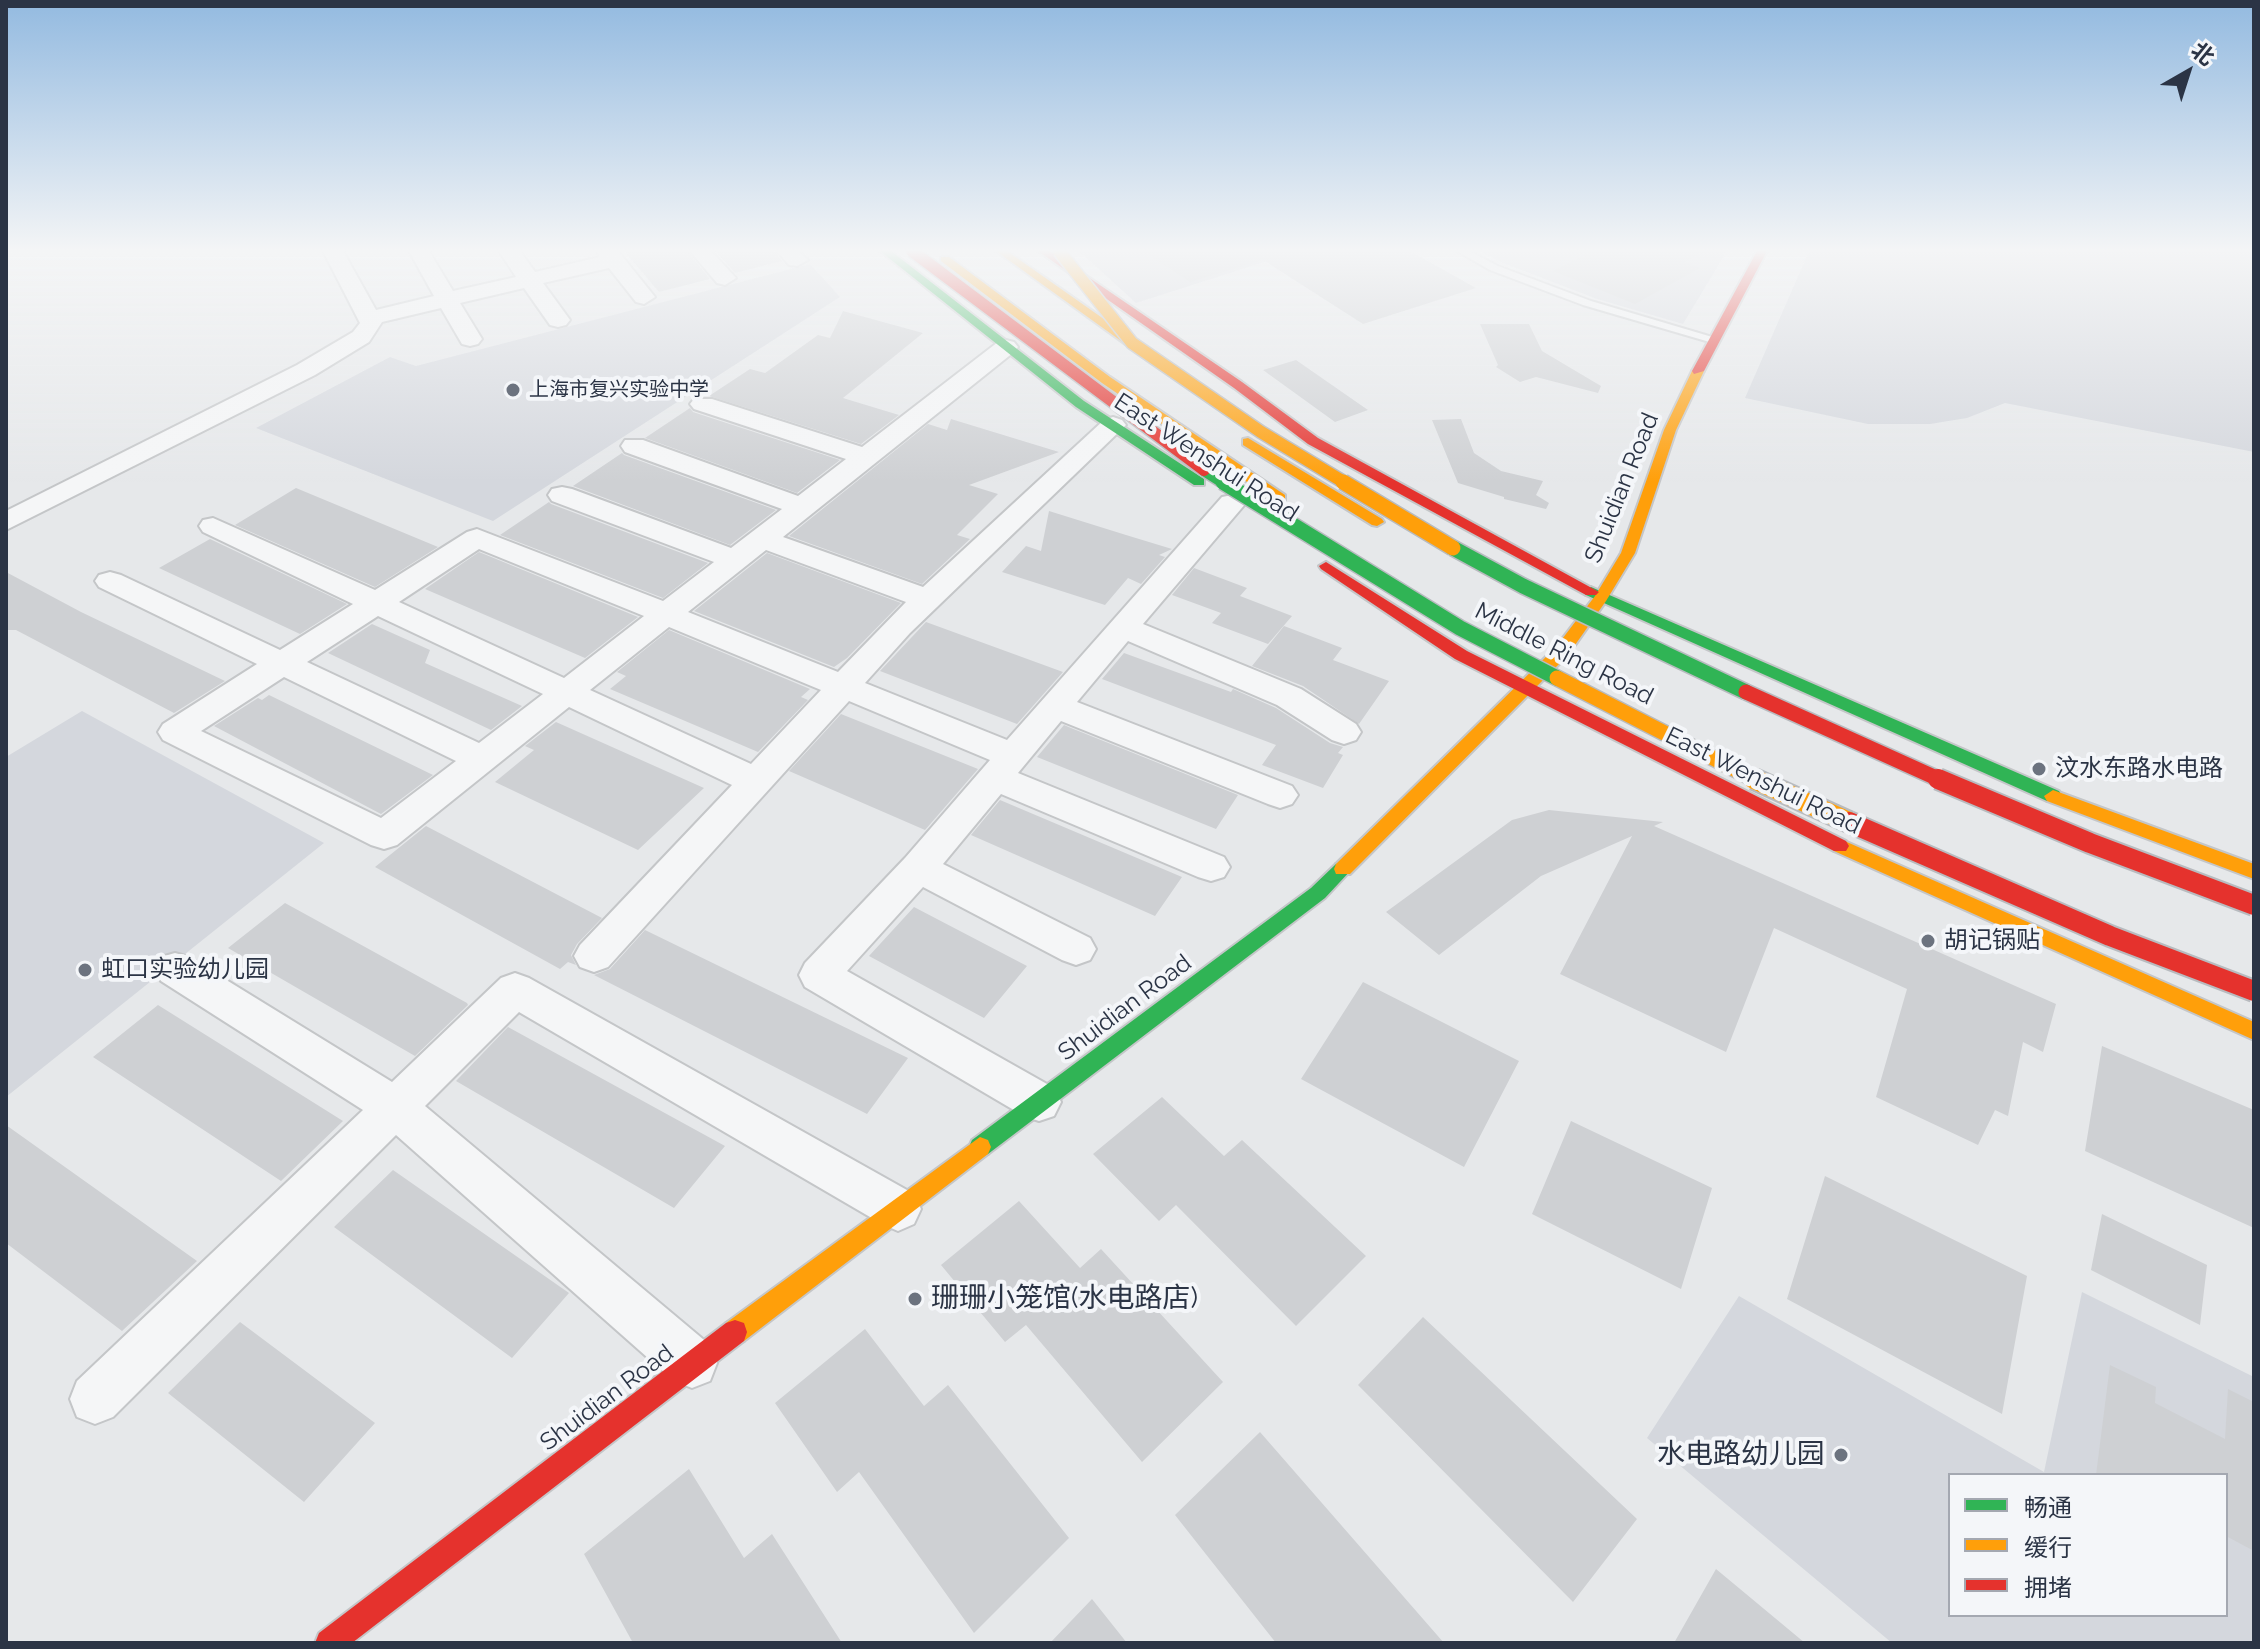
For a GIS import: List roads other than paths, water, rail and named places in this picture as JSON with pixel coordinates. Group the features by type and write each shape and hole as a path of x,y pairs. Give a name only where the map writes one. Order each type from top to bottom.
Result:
{"main road":[{"name":"East Wenshui Road","path":"982,328 1113,425 1461,655 1796,826 2254,1031"},
{"name":"Middle Ring Road","path":"1012,328 1182,456 1460,628 1775,790 2110,936 2254,991"},
{"name":"East Wenshui Road","path":"1037,328 1106,380 1305,514 1468,610 1754,761 2056,892"},
{"name":"East Wenshui Road","path":"1087,328 1149,377 1372,519 1577,629 1858,763 1979,816 2254,925"},
{"name":"Middle Ring Road","path":"1109,328 1261,432 1407,522 1523,586 1871,751 2090,843 2254,905"},
{"path":"1119,328 1132,343"},
{"path":"1154,328 1313,441 1601,598 2028,787 2254,872"},
{"name":"Shuidian Road","path":"329,1643 692,1363 1318,893 1555,658 1601,598 1628,553 1670,430 1719,328"},
{"path":"1238,385 1262,451"},
{"path":"2170,939 2254,972"}],"street":[{"path":"6,522 306,370 361,337 369,328"},
{"path":"464,328 470,339"},
{"path":"1006,347 762,539 735,560 666,614 566,692 482,759 384,835 175,732 477,538 666,614 843,686 1211,867"},
{"path":"703,404 866,457"},
{"path":"594,956 927,599 1113,425"},
{"path":"634,446 802,507"},
{"path":"562,495 735,560"},
{"path":"1039,1102 819,975 918,868 1232,503"},
{"path":"213,526 755,781"},
{"path":"762,539 927,599"},
{"path":"110,581 482,759"},
{"path":"1123,627 1289,697 1344,732"},
{"path":"1055,706 1280,795"},
{"path":"918,868 1076,949"},
{"path":"175,969 395,1107 692,1363"},
{"path":"95,1399 515,990 898,1209"}],"lane":[{"path":"1674,328 1713,339"}],"place":[{"name":"上海市复兴实验中学","path":"513,390"},
{"name":"汶水东路水电路","path":"2039,769"},
{"name":"胡记锅贴","path":"1928,941"},
{"name":"虹口实验幼儿园","path":"85,970"},
{"name":"珊珊小笼馆(水电路店)","path":"915,1299"},
{"name":"水电路幼儿园","path":"1841,1455"}]}
